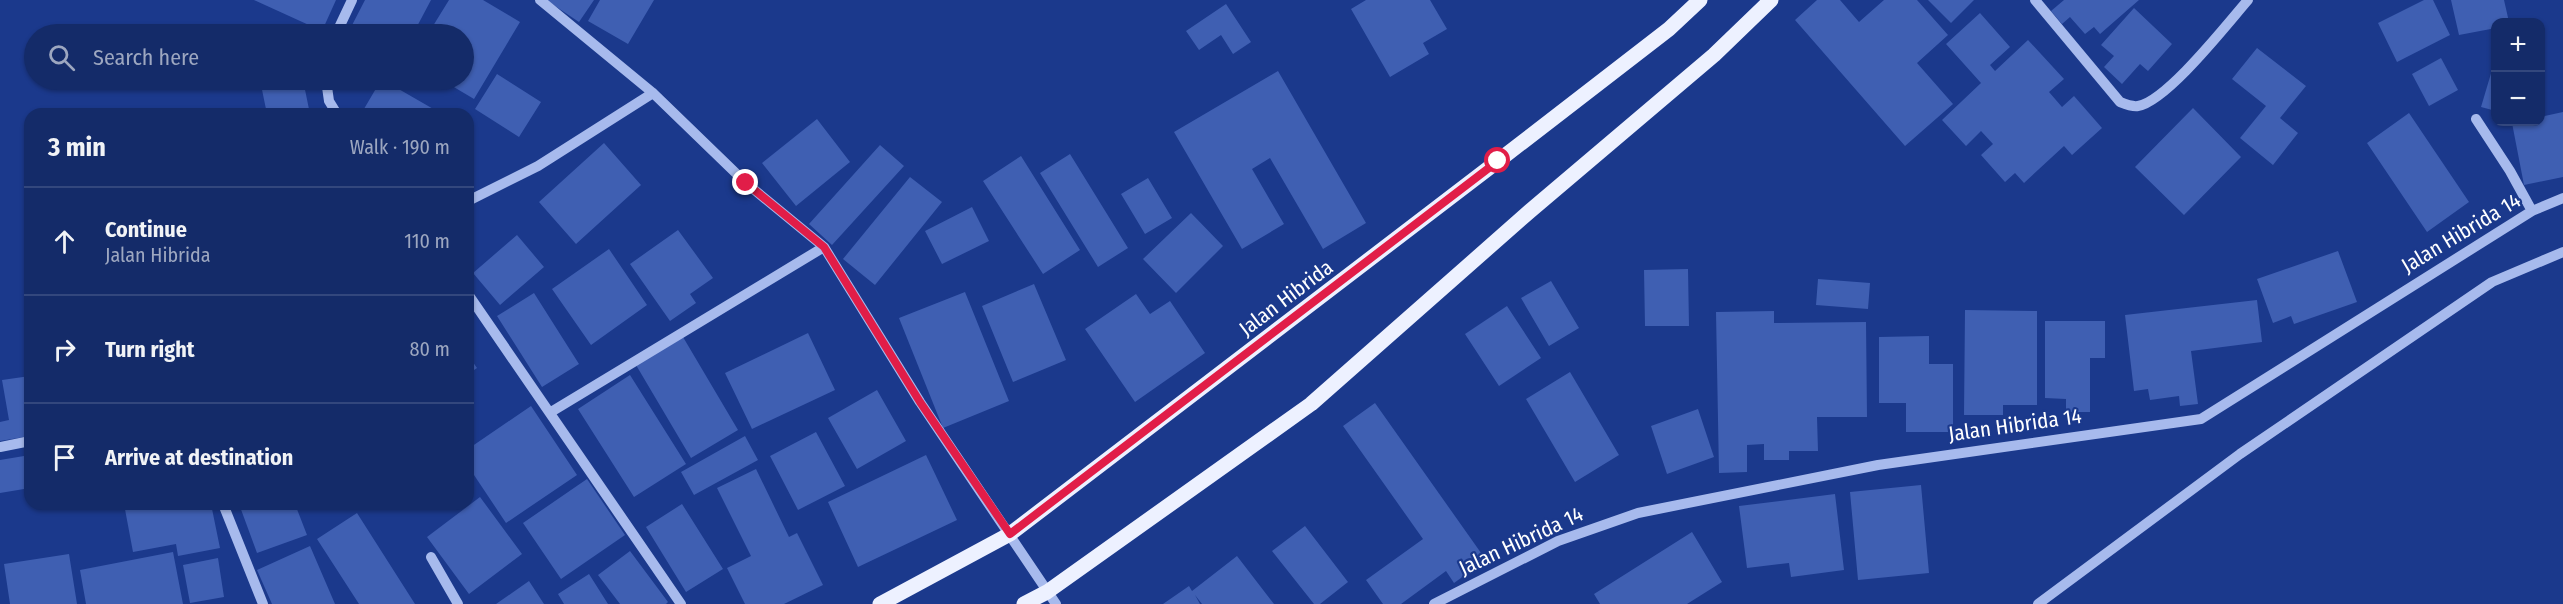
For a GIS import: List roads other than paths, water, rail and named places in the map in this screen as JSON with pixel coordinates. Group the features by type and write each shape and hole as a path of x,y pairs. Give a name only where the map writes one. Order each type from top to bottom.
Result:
{"main road":[{"name":"Jalan Hibrida","path":"880,604 1010,534 1669,29 1700,0"},
{"path":"1024,604 1051,598 1311,404 1530,211 1714,55 1772,0"}],"street":[{"path":"341,24 352,0"},
{"path":"540,0 653,93 746,183 824,247 920,402 1051,598"},
{"path":"2035,0 2120,102 2136,107 2152,100 2174,81 2248,0"},
{"path":"327,90 329,101 333,108"},
{"path":"474,198 538,166 653,93"},
{"path":"2476,119 2510,171 2532,211"},
{"name":"Jalan Hibrida 14","path":"1434,604 1558,541 1638,513 1878,465 2201,419 2532,211 2563,198"},
{"path":"551,412 824,247"},
{"path":"2038,604 2240,454 2492,282 2563,252"},
{"path":"474,303 681,604"},
{"path":"0,447 24,442"},
{"path":"225,510 263,604"},
{"path":"431,557 458,604"}]}
